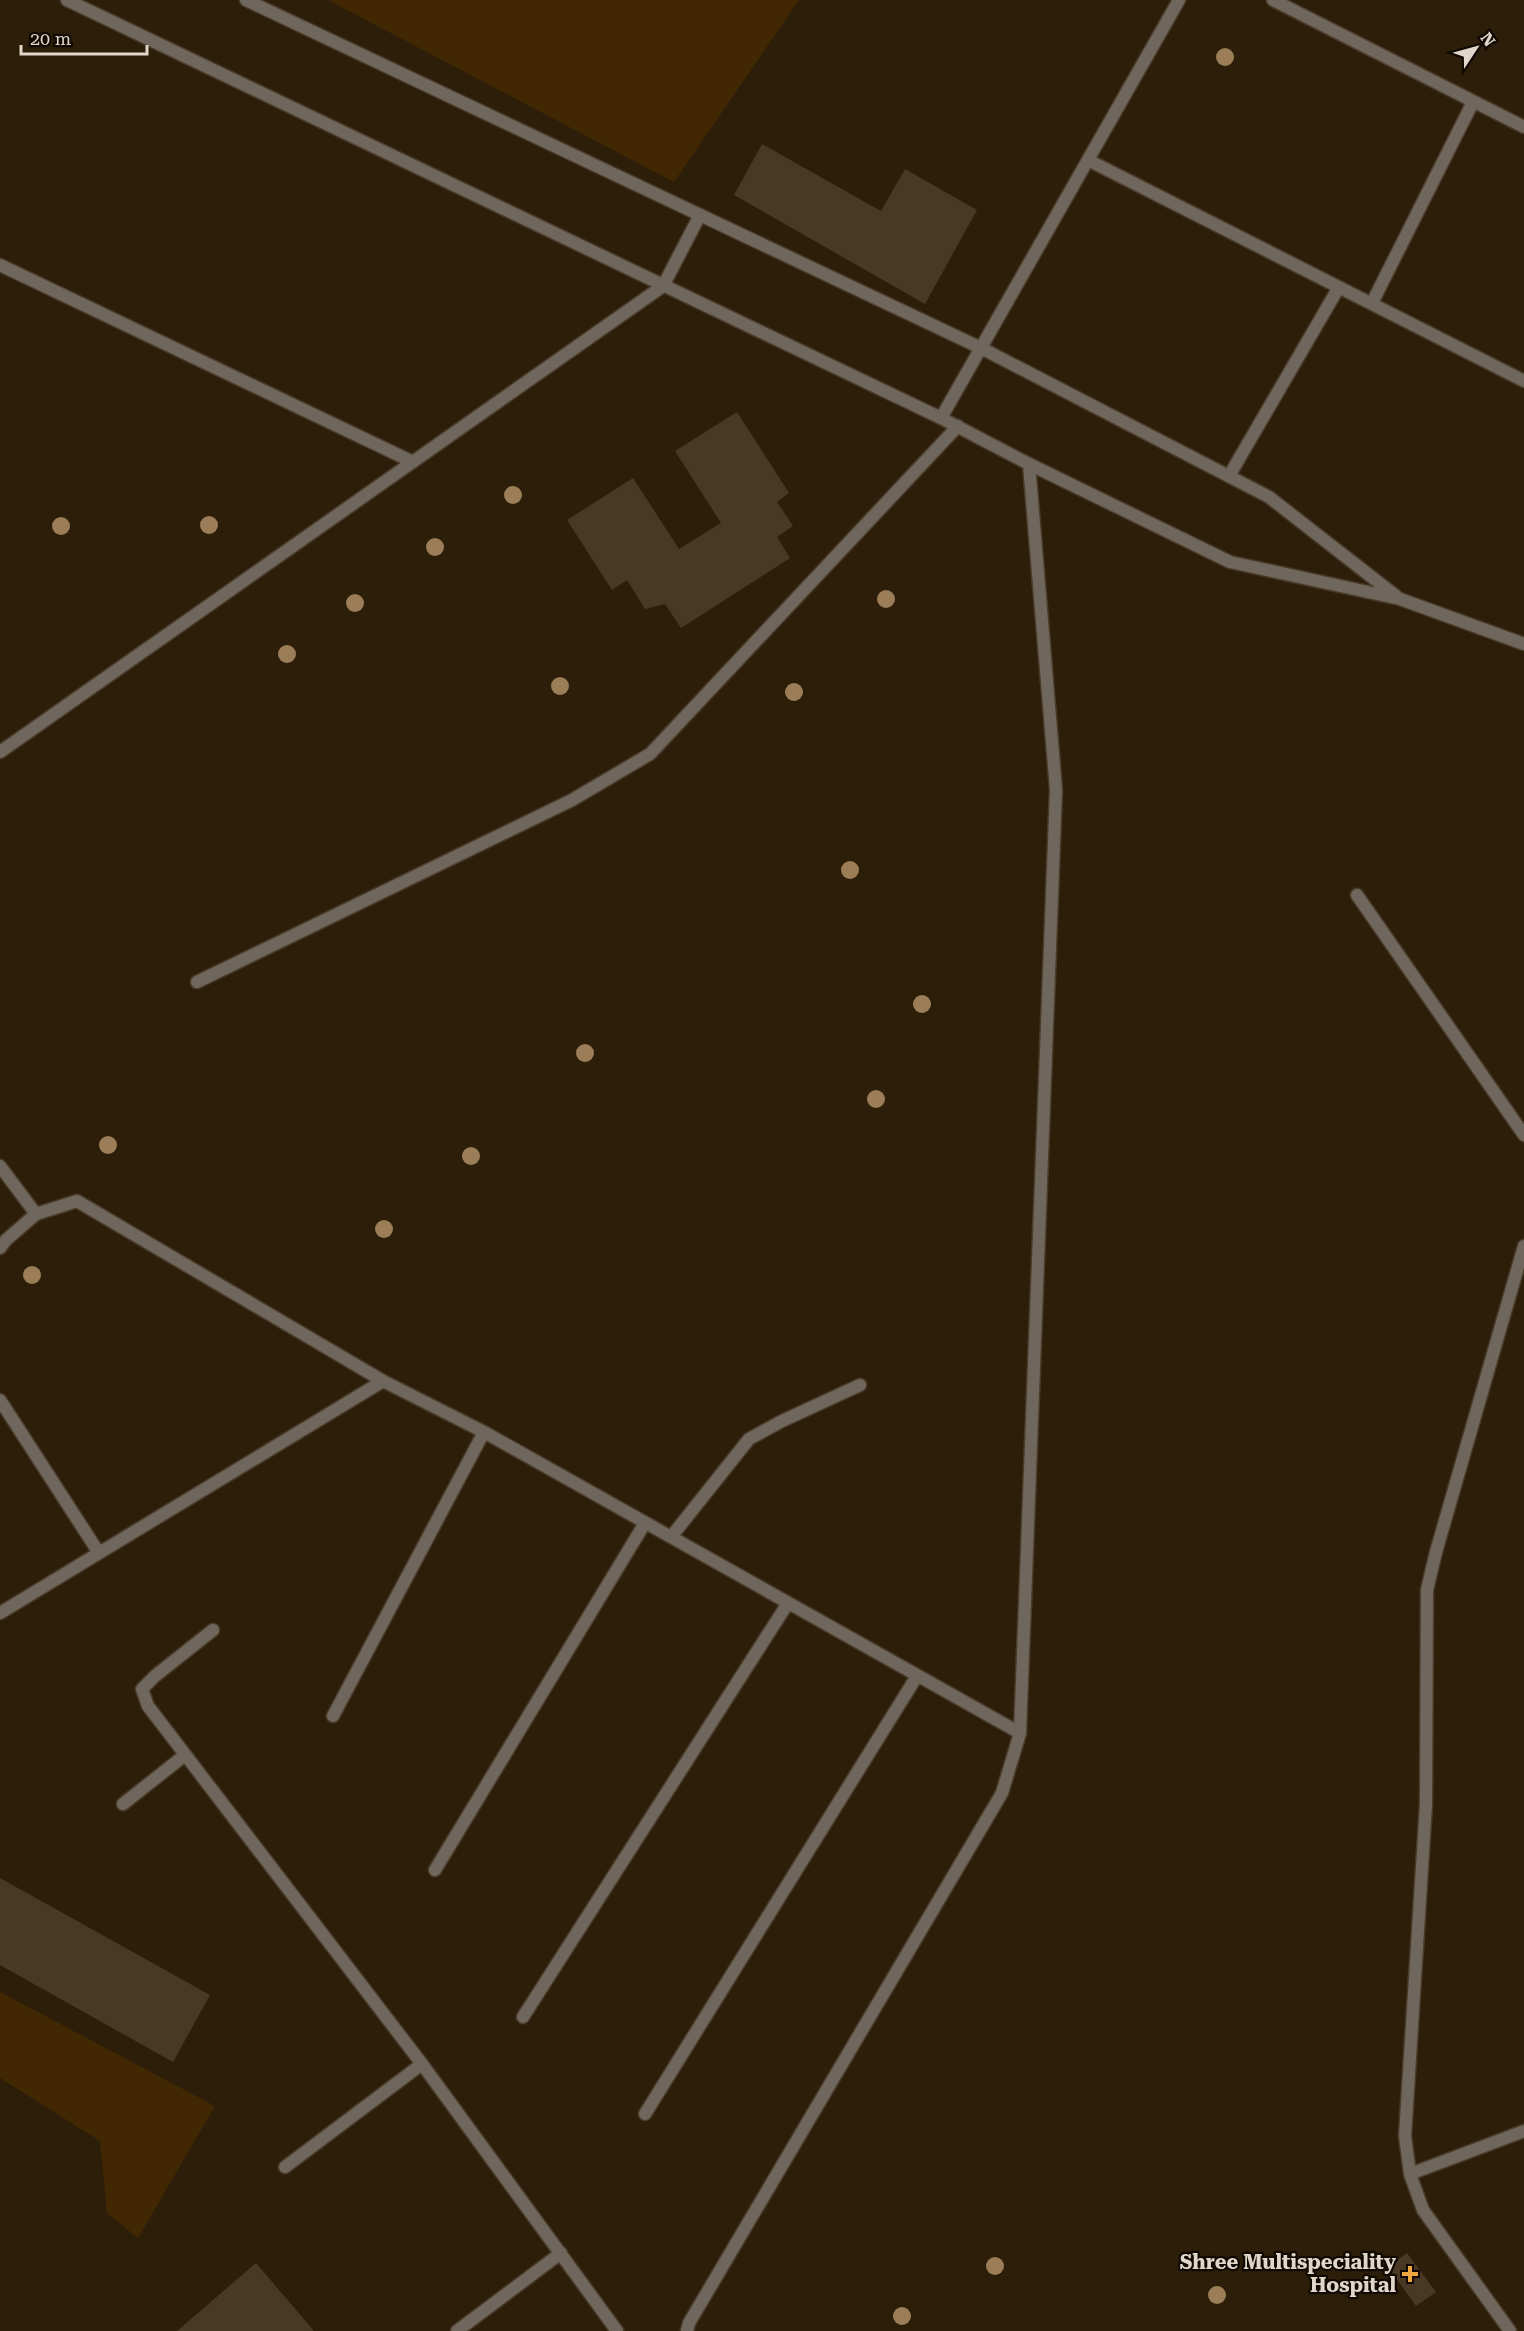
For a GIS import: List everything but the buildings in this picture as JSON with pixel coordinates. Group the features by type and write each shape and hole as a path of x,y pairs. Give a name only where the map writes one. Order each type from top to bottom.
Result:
{"street":[{"path":"67,0 958,426 1029,464 1230,562 1400,598 1524,644"},
{"path":"246,0 981,348 1229,476 1269,497 1400,598"},
{"path":"941,418 1179,0"},
{"path":"1273,0 1524,127"},
{"path":"1371,303 1473,102"},
{"path":"1088,160 1524,381"},
{"path":"0,752 663,286 700,215"},
{"path":"0,265 412,462"},
{"path":"1229,476 1339,287"},
{"path":"197,982 572,800 650,754 958,426"},
{"path":"687,2331 689,2323 1002,1793 1020,1733 1056,790 1029,464"},
{"path":"1357,896 1524,1135"},
{"path":"0,1166 36,1214"},
{"path":"0,1248 36,1214 77,1201 383,1381 484,1432 1020,1733"},
{"path":"1510,2331 1423,2210 1410,2174 1405,2136 1426,1804 1427,1590 1524,1246"},
{"path":"0,1613 383,1381"},
{"path":"670,1537 749,1439 860,1384"},
{"path":"0,1400 99,1553"},
{"path":"333,1716 484,1432"},
{"path":"435,1870 645,1522"},
{"path":"523,2017 788,1603"},
{"path":"213,1630 142,1689 148,1706 422,2064 617,2331"},
{"path":"645,2114 917,1676"},
{"path":"123,1804 185,1755"},
{"path":"285,2168 422,2064"},
{"path":"1410,2174 1524,2132"},
{"path":"457,2331 561,2253"}],"shaded area":[{"path":"328,0 799,0 674,182"},
{"path":"0,1992 215,2106 138,2238 107,2213 100,2141 0,2078"}],"place":[{"name":"Shree Multispeciality Hospital","path":"1410,2274"}]}
